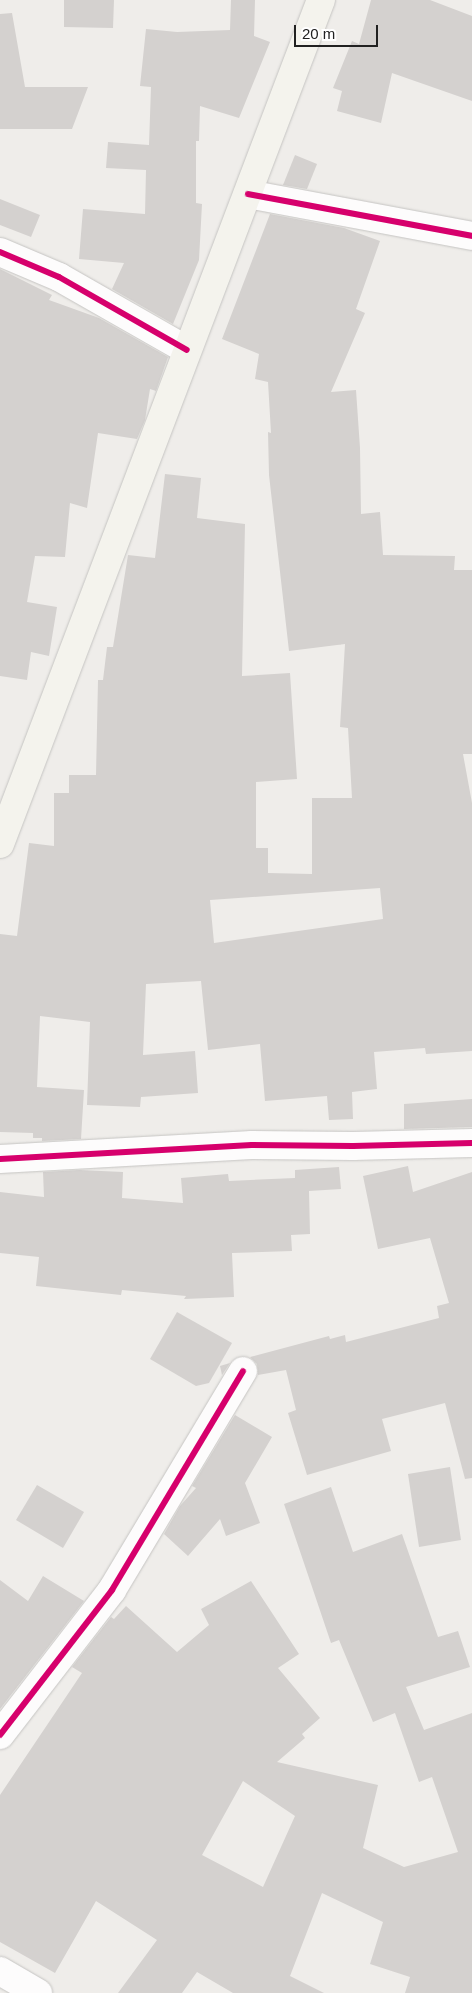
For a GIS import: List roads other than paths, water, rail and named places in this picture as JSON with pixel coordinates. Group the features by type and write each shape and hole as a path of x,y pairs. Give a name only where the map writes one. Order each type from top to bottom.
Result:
{"main road":[{"path":"0,844 321,0"}],"street":[{"path":"248,194 472,236"},
{"path":"0,252 59,277 187,350"},
{"path":"0,1159 252,1145 353,1146 472,1143"},
{"path":"0,1735 112,1590 243,1371"},
{"path":"0,1971 38,1993"}]}
